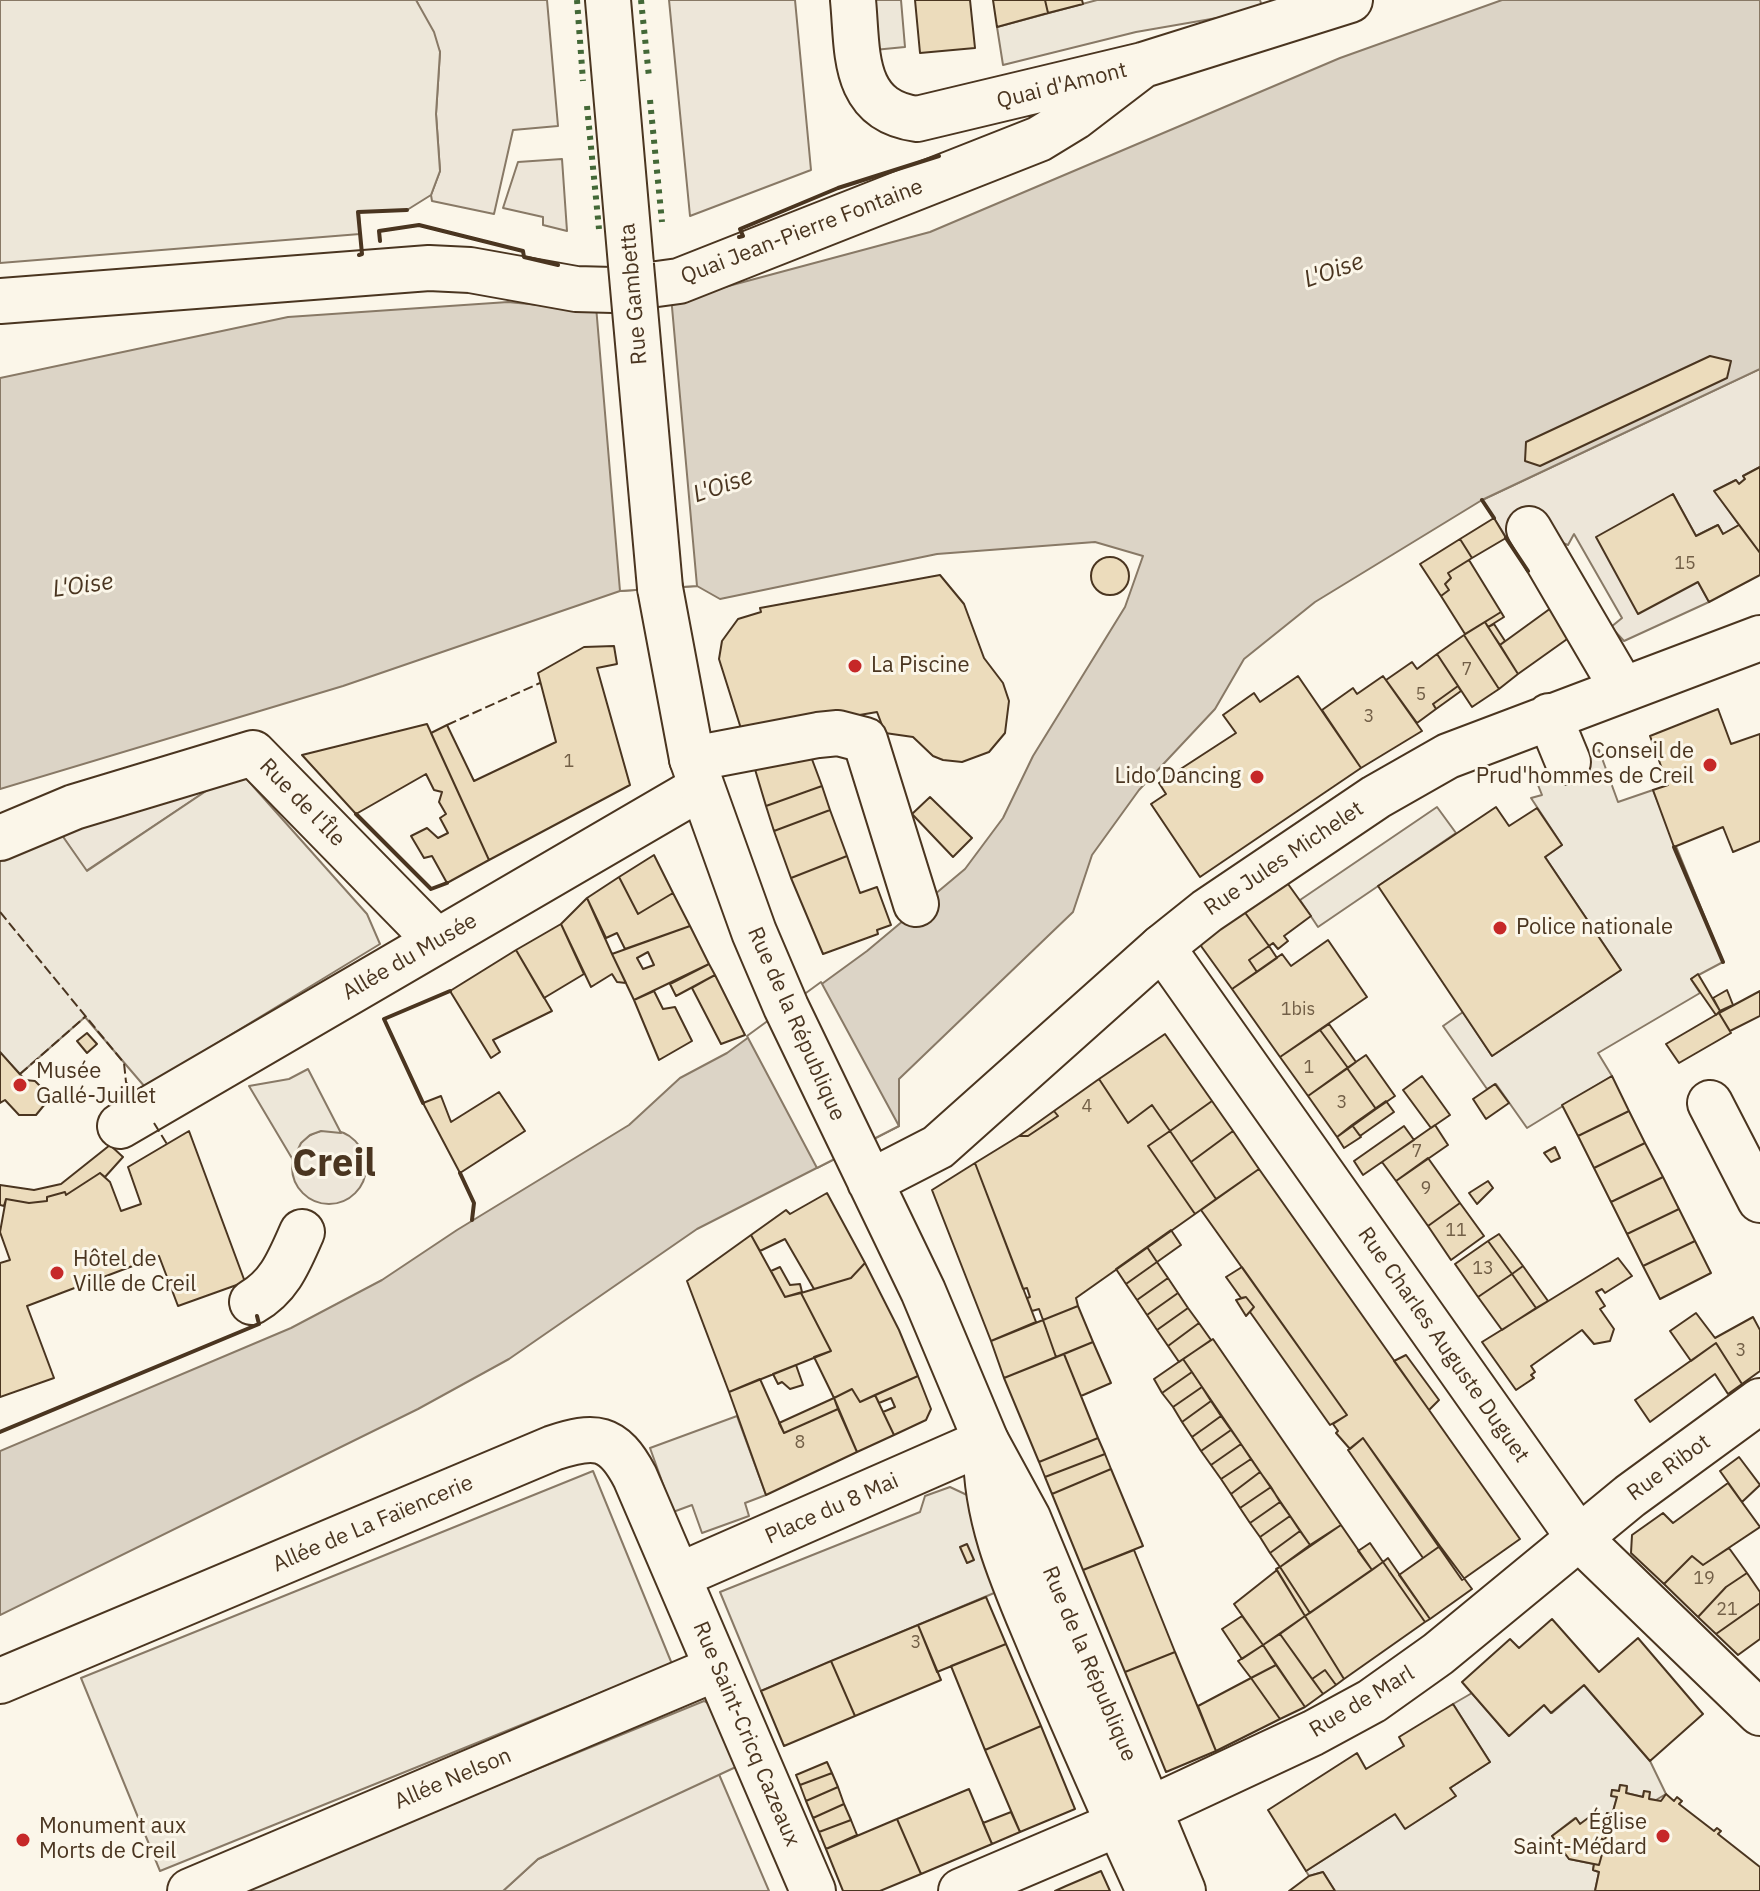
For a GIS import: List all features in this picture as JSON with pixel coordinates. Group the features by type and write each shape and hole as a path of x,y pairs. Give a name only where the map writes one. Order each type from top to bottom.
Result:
{"street":[{"name":"Rue Gambetta","path":"608,0 660,588"},
{"name":"Quai d'Amont","path":"853,0 860,72 867,90 883,106 902,117 937,117 1143,65 1350,0"},
{"name":"Quai Jean-Pierre Fontaine","path":"0,301 429,268 470,270 576,289 613,290 679,281 1039,139 1075,117 1143,65"},
{"path":"1529,529 1622,688"},
{"name":"Rue de la République","path":"660,588 696,774 786,1007 923,1291 986,1441 987,1492 997,1538 1134,1817 1183,1891"},
{"name":"Rue Jules Michelet","path":"862,1166 938,1147 1162,947 1207,911 1376,797 1470,745 1760,638"},
{"path":"1549,716 1568,762"},
{"name":"Allée du Musée","path":"120,1126 437,941 696,774 818,735 838,733 865,740 916,904"},
{"name":"Rue de l'Île","path":"0,838 74,807 253,753 437,941"},
{"name":"Rue Charles Auguste Duguet","path":"1162,947 1579,1538 1760,1713"},
{"path":"1710,1103 1760,1200"},
{"path":"252,1302 266,1294 282,1276 302,1232"},
{"name":"Rue Ribot","path":"1579,1538 1760,1401"},
{"name":"Allée de La Faïencerie","path":"0,1681 572,1442 605,1440 626,1459 678,1576"},
{"name":"Place du 8 Mai","path":"678,1576 986,1441"},
{"name":"Rue de Marl","path":"1134,1817 1313,1733 1372,1701 1438,1654 1579,1538"},
{"name":"Rue Saint-Cricq Cazeaux","path":"678,1576 813,1891"},
{"name":"Allée Nelson","path":"190,1891 717,1668"},
{"name":"Rue de la République","path":"1134,1817 1149,1891"},
{"path":"961,1891 1134,1817"}],"shaded area":[{"path":"0,0 416,0 434,32 440,52 436,114 440,171 431,195 407,210 359,212 360,234 0,263"},
{"path":"416,0 547,0 558,126 513,130 494,214 432,201 431,195 440,171 436,114 440,52"},
{"path":"669,0 795,0 811,170 690,216"},
{"path":"870,0 901,0 905,47 874,50"},
{"path":"1097,0 1260,0 1263,10 1136,32 1003,65 997,27"},
{"path":"562,159 567,231 543,225 543,217 503,208 518,162"},
{"path":"1760,369 1760,467 1743,476 1745,479 1739,484 1736,480 1715,491 1739,525 1723,534 1718,525 1696,536 1673,494 1698,582 1709,602 1624,641 1611,627 1622,618 1574,534 1568,545 1550,538 1528,571 1482,500"},
{"path":"1599,750 1618,802 1653,790 1723,962 1691,979 1700,993 1598,1053 1612,1076 1527,1128 1496,1084 1487,1089 1443,1026 1463,1012 1492,1056 1621,970 1545,857 1562,845 1531,798 1542,795 1534,775"},
{"path":"243,775 367,914 380,944 145,1087 85,1017 20,1074 0,1053 0,857 59,831 87,871 221,781"},
{"path":"221,781 86,871 59,831"},
{"path":"1437,807 1456,833 1318,927 1300,900"},
{"path":"308,1069 341,1133 321,1131 310,1135 301,1143 293,1160 249,1086 289,1079"},
{"path":"329,1130 343,1133 355,1141 363,1153 366,1167 363,1181 355,1193 343,1201 329,1204 315,1201 303,1193 295,1181 292,1167 295,1153 303,1141 315,1133"},
{"path":"737,1416 766,1495 745,1503 749,1516 702,1533 692,1505 673,1512 650,1448"},
{"path":"593,1471 672,1664 160,1871 81,1678"},
{"path":"950,1487 967,1495 1006,1588 761,1691 720,1592 920,1512 925,1496"},
{"path":"1584,1685 1650,1761 1666,1794 1656,1800 1649,1799 1644,1791 1643,1797 1626,1793 1627,1787 1620,1785 1619,1791 1612,1790 1617,1797 1612,1815 1607,1813 1605,1819 1580,1824 1575,1818 1552,1836 1569,1859 1594,1864 1593,1870 1599,1872 1595,1891 1335,1891 1323,1872 1309,1876 1306,1871 1395,1814 1406,1828 1455,1796 1450,1788 1490,1762 1453,1704 1472,1693 1509,1736 1544,1705 1552,1713"},
{"path":"704,1701 711,1705 738,1766 538,1859 503,1891 238,1891"},
{"path":"718,1772 769,1891 503,1891 538,1859"}],"water":[{"name":"L'Oise","path":"1502,0 1760,0 1760,369 1482,500 1315,602 1244,659 1215,709 1139,790 1092,855 1073,912 899,1079 899,1126 697,1229 509,1359 418,1409 0,1615 0,1451 291,1328 382,1280 457,1230 629,1125 680,1078 727,1053 867,951 965,869 1003,818 1033,756 1125,607 1143,556 1095,542 937,554 720,599 697,586 620,591 343,686 0,789 0,378 288,317 508,302 600,311 680,299 930,232 1340,58"}],"pier":[{"path":"671,296 697,586 620,591 596,306"},
{"path":"821,982 899,1126 817,1168 747,1036"}],"building":[{"path":"915,0 970,0 975,48 920,53"},
{"path":"993,0 1045,0 1048,13 997,27"},
{"path":"1045,0 1082,0 1083,4 1048,13"},
{"path":"1710,356 1731,361 1727,378 1540,466 1525,461 1526,442"},
{"path":"1760,467 1760,553 1714,491 1736,480 1739,484 1745,479 1743,476"},
{"path":"1673,494 1696,536 1718,525 1723,534 1739,525 1760,553 1760,575 1709,602 1698,582 1638,614 1596,537"},
{"path":"1494,518 1506,538 1472,558 1460,539"},
{"path":"1460,539 1472,558 1448,573 1451,578 1445,584 1449,590 1441,596 1420,564"},
{"path":"1110,557 1123,563 1129,576 1123,589 1110,595 1097,589 1091,576 1097,563"},
{"path":"1469,560 1501,612 1465,634 1441,596 1449,590 1445,584 1451,578 1448,573"},
{"name":"La Piscine","path":"940,575 964,604 984,658 1003,683 1009,701 1005,733 989,752 962,762 943,760 933,756 913,737 885,733 877,712 743,735 719,659 722,641 738,619 761,612 760,608"},
{"path":"1551,608 1570,637 1518,674 1500,645"},
{"path":"1501,612 1504,617 1488,627 1485,622"},
{"path":"1485,622 1518,674 1499,689 1464,635"},
{"path":"1494,624 1505,641 1500,645 1488,627"},
{"path":"1464,635 1499,689 1472,707 1437,654"},
{"path":"614,646 617,664 597,668 630,785 489,860 431,733 447,725 474,781 556,742 538,673 584,647"},
{"path":"1437,654 1458,686 1433,704 1436,709 1417,723 1386,680 1412,662 1417,669"},
{"name":"Lido Dancing","path":"1298,676 1361,768 1200,877 1151,804 1166,794 1159,783 1236,733 1223,715 1254,693 1260,702"},
{"path":"1383,676 1422,731 1361,768 1322,710 1353,688 1357,694"},
{"path":"1458,686 1461,691 1436,709 1433,704"},
{"name":"Conseil de Prud'hommes de Creil","path":"1718,709 1731,744 1760,734 1760,841 1733,852 1723,827 1674,847 1653,790 1668,785 1650,736"},
{"path":"427,724 489,860 447,883 432,856 424,858 411,836 427,828 438,838 448,833 440,818 446,814 439,802 442,792 434,790 426,774 356,814 302,755"},
{"path":"807,746 822,786 766,806 751,756"},
{"path":"822,786 830,810 774,831 766,806"},
{"path":"930,797 972,838 953,857 912,814"},
{"name":"Police nationale","path":"1496,807 1509,826 1537,808 1562,845 1545,857 1621,970 1492,1056 1378,886"},
{"path":"830,810 847,856 791,878 774,831"},
{"path":"654,855 673,893 638,914 619,877"},
{"path":"847,856 860,893 877,887 891,925 877,930 878,934 823,954 791,878"},
{"path":"619,877 638,914 673,893 690,926 625,949 617,933 606,938 587,898"},
{"path":"1283,877 1311,916 1284,936 1288,941 1278,949 1273,943 1269,946 1241,907"},
{"path":"587,898 626,983 617,982 612,974 591,987 561,924"},
{"path":"1241,907 1269,946 1249,960 1257,972 1232,989 1201,946 1207,930"},
{"path":"561,924 584,974 544,998 516,950"},
{"path":"690,926 709,964 634,1000 612,954","holes":["648,952 654,965 643,969 637,958"]},
{"path":"1328,940 1367,997 1280,1057 1232,989 1282,954 1291,966"},
{"path":"1269,946 1277,958 1257,972 1249,960"},
{"path":"516,950 552,1011 493,1040 500,1052 491,1058 450,991"},
{"path":"709,964 715,975 676,996 670,984"},
{"path":"1698,974 1720,1011 1716,1015 1691,979"},
{"path":"715,975 745,1035 721,1044 692,988"},
{"path":"1727,990 1733,1005 1720,1011 1713,998"},
{"path":"654,991 663,1009 675,1007 692,1041 659,1060 634,1000"},
{"path":"1760,991 1760,1016 1730,1031 1719,1013"},
{"path":"1719,1013 1731,1033 1679,1063 1666,1044"},
{"path":"1329,1024 1356,1062 1348,1068 1320,1030"},
{"path":"1320,1030 1348,1068 1308,1096 1280,1057"},
{"path":"87,1033 97,1044 87,1053 77,1041"},
{"path":"1165,1034 1212,1101 1170,1131 1152,1105 1128,1123 1099,1079"},
{"name":"Musée Gallé-Juillet","path":"0,1052 25,1080 35,1081 44,1090 45,1104 36,1115 19,1115 5,1100 0,1103"},
{"path":"1366,1055 1395,1096 1376,1109 1347,1068"},
{"path":"1347,1068 1376,1109 1337,1137 1308,1096"},
{"path":"1422,1076 1450,1115 1431,1128 1403,1090"},
{"path":"1612,1076 1629,1111 1578,1136 1562,1105"},
{"path":"1099,1079 1128,1123 1152,1105 1170,1131 1148,1146 1195,1214 1076,1298 1078,1306 1043,1320 1039,1309 1032,1311 1027,1288 1023,1289 975,1163 1019,1136 1028,1136 1058,1116 1054,1111"},
{"path":"1495,1084 1509,1103 1486,1119 1473,1099"},
{"path":"499,1092 525,1131 460,1173 423,1103 441,1096 451,1122"},
{"path":"1212,1101 1233,1131 1191,1162 1170,1131"},
{"path":"1386,1101 1394,1112 1360,1136 1352,1125"},
{"path":"1054,1111 1058,1116 1028,1136 1019,1136"},
{"path":"1629,1111 1645,1143 1594,1168 1578,1136"},
{"path":"1352,1125 1361,1137 1344,1148 1337,1137"},
{"path":"1435,1125 1448,1145 1396,1181 1382,1162"},
{"path":"1404,1126 1414,1140 1363,1175 1354,1161"},
{"name":"Hôtel de Ville de Creil","path":"189,1131 245,1282 178,1306 159,1256 27,1306 54,1378 0,1397 0,1263 10,1260 0,1232 6,1199 29,1203 47,1201 47,1197 65,1192 66,1195 100,1173 110,1182 121,1211 141,1204 128,1167"},
{"path":"1170,1131 1216,1199 1195,1214 1148,1146"},
{"path":"1233,1131 1259,1169 1216,1199 1191,1162"},
{"path":"1645,1143 1663,1177 1611,1202 1594,1168"},
{"path":"110,1145 123,1157 105,1177 100,1173 66,1195 65,1192 47,1197 47,1201 29,1203 6,1199 4,1206 0,1205 0,1185 34,1190 61,1184"},
{"path":"1555,1147 1560,1158 1551,1162 1544,1153"},
{"path":"1428,1158 1460,1203 1428,1226 1396,1181"},
{"path":"975,1163 1036,1322 991,1341 932,1190"},
{"path":"1259,1169 1520,1539 1462,1580 1363,1438 1350,1449 1336,1433 1338,1431 1333,1424 1347,1415 1201,1210"},
{"path":"1663,1177 1679,1209 1627,1234 1611,1202"},
{"path":"1488,1181 1493,1188 1477,1204 1469,1193"},
{"path":"827,1193 865,1263 851,1278 814,1289 785,1239 760,1251 751,1235 786,1210 790,1214"},
{"path":"1460,1203 1484,1236 1451,1260 1428,1226"},
{"path":"1679,1209 1695,1241 1643,1266 1627,1234"},
{"path":"1171,1230 1181,1245 1157,1262 1147,1247"},
{"path":"1499,1234 1523,1266 1512,1274 1488,1241"},
{"path":"751,1235 785,1297 801,1293 831,1351 729,1392 687,1281"},
{"path":"1488,1241 1512,1274 1478,1297 1455,1264"},
{"path":"1695,1241 1711,1273 1660,1299 1643,1266"},
{"path":"1147,1247 1157,1262 1126,1284 1116,1269"},
{"path":"1618,1258 1632,1276 1605,1293 1602,1289 1596,1292 1605,1306 1600,1309 1614,1329 1610,1341 1594,1344 1582,1330 1531,1366 1535,1372 1531,1375 1534,1378 1516,1390 1482,1342"},
{"path":"1157,1262 1168,1278 1137,1300 1126,1284"},
{"path":"865,1263 918,1376 860,1402 852,1389 834,1398 814,1357 831,1351 801,1293 851,1278"},
{"path":"1523,1266 1548,1301 1536,1308 1512,1274"},
{"path":"780,1267 790,1285 800,1284 802,1292 785,1297 771,1271"},
{"path":"1242,1267 1347,1415 1330,1425 1250,1312 1254,1307 1246,1297 1241,1298 1226,1277"},
{"path":"1512,1274 1536,1308 1502,1330 1478,1297"},
{"path":"1168,1278 1178,1293 1147,1315 1137,1300"},
{"path":"1178,1293 1188,1308 1157,1330 1147,1315"},
{"path":"1246,1297 1254,1307 1246,1316 1236,1300"},
{"path":"1078,1306 1093,1342 1056,1357 1043,1320"},
{"path":"1188,1308 1199,1323 1168,1346 1157,1330"},
{"path":"1696,1313 1715,1338 1753,1317 1760,1330 1760,1371 1742,1384 1716,1343 1691,1361 1670,1331"},
{"path":"1043,1320 1056,1357 1004,1378 991,1341"},
{"path":"1199,1323 1211,1340 1179,1362 1168,1346"},
{"path":"1213,1339 1341,1525 1310,1545 1183,1359"},
{"path":"1093,1342 1111,1383 1081,1396 1064,1354"},
{"path":"1716,1343 1742,1384 1728,1394 1715,1374 1650,1422 1635,1400"},
{"path":"1064,1354 1098,1438 1039,1462 1004,1378"},
{"path":"1406,1355 1439,1400 1429,1410 1394,1361"},
{"path":"1183,1359 1192,1372 1162,1393 1154,1379"},
{"path":"796,1365 803,1385 790,1389 782,1382 778,1384 773,1374"},
{"path":"1192,1372 1202,1387 1173,1407 1162,1393"},
{"path":"918,1376 931,1409 926,1420 894,1435 883,1412 895,1407 891,1398 879,1403 875,1395"},
{"path":"760,1379 784,1433 838,1409 857,1452 766,1495 729,1392"},
{"path":"1202,1387 1211,1401 1182,1422 1173,1407"},
{"path":"852,1389 860,1402 875,1395 894,1435 857,1452 834,1398"},
{"path":"834,1398 838,1409 784,1433 779,1423"},
{"path":"1211,1401 1221,1416 1192,1437 1182,1422"},
{"path":"1221,1416 1231,1430 1201,1451 1192,1437"},
{"path":"1231,1430 1241,1444 1211,1465 1201,1451"},
{"path":"1098,1438 1105,1454 1045,1477 1039,1462"},
{"path":"1363,1438 1440,1546 1423,1558 1348,1450"},
{"path":"1241,1444 1251,1459 1221,1479 1211,1465"},
{"path":"1105,1454 1111,1469 1052,1494 1045,1477"},
{"path":"1739,1457 1760,1485 1742,1502 1720,1471"},
{"path":"1251,1459 1260,1472 1231,1494 1221,1479"},
{"path":"1111,1469 1143,1546 1083,1570 1052,1494"},
{"path":"1260,1472 1271,1487 1240,1508 1231,1494"},
{"path":"1728,1483 1760,1527 1703,1565 1692,1556 1664,1584 1631,1553 1632,1535 1663,1513 1673,1523"},
{"path":"1271,1487 1280,1502 1250,1523 1240,1508"},
{"path":"1280,1502 1290,1516 1260,1537 1250,1523"},
{"path":"1290,1516 1300,1531 1270,1553 1260,1537"},
{"path":"1341,1525 1372,1570 1310,1613 1280,1567"},
{"path":"1300,1531 1310,1545 1280,1567 1270,1553"},
{"path":"1370,1543 1383,1562 1372,1570 1358,1551"},
{"path":"967,1544 974,1560 967,1563 960,1547"},
{"path":"1440,1546 1472,1589 1430,1619 1399,1575"},
{"path":"1729,1548 1747,1573 1726,1587 1698,1617 1664,1584 1692,1556 1703,1565"},
{"path":"1134,1550 1175,1652 1125,1672 1083,1570"},
{"path":"1388,1558 1430,1619 1425,1622 1383,1562"},
{"path":"1383,1562 1425,1622 1344,1679 1305,1616"},
{"path":"1280,1567 1310,1613 1305,1616 1276,1569"},
{"path":"1277,1570 1305,1616 1263,1645 1234,1604"},
{"path":"1747,1573 1760,1592 1760,1603 1716,1634 1698,1617 1726,1587"},
{"path":"986,1597 1006,1644 937,1672 918,1625"},
{"path":"1760,1603 1760,1639 1738,1655 1716,1634"},
{"path":"1242,1616 1263,1645 1242,1659 1222,1629"},
{"path":"1305,1616 1344,1679 1336,1685 1325,1670 1312,1679 1280,1634"},
{"path":"1552,1619 1599,1672 1638,1638 1703,1714 1650,1761 1584,1685 1551,1713 1544,1705 1509,1736 1462,1682 1510,1639 1519,1648"},
{"path":"918,1625 941,1680 855,1716 831,1661"},
{"path":"1280,1634 1323,1694 1305,1707 1263,1645"},
{"path":"1006,1644 1041,1726 985,1750 951,1666"},
{"path":"1263,1645 1276,1665 1251,1678 1238,1661"},
{"path":"1175,1652 1216,1751 1166,1772 1125,1672"},
{"path":"831,1661 855,1716 784,1746 761,1691"},
{"path":"1276,1665 1305,1707 1280,1719 1251,1678"},
{"path":"1325,1670 1336,1685 1323,1694 1312,1679"},
{"path":"1251,1678 1280,1719 1216,1751 1198,1706"},
{"path":"1453,1704 1490,1762 1450,1788 1456,1796 1405,1829 1395,1814 1306,1871 1268,1810 1357,1753 1366,1769 1404,1746 1399,1737"},
{"path":"1041,1726 1075,1809 1020,1832 985,1750"},
{"path":"827,1762 832,1773 800,1785 796,1775"},
{"path":"832,1773 838,1787 806,1801 800,1785"},
{"name":"Église Saint-Médard","path":"1620,1785 1627,1786 1626,1793 1643,1797 1644,1791 1650,1792 1649,1799 1661,1801 1666,1794 1674,1801 1677,1797 1682,1801 1679,1804 1714,1831 1717,1828 1721,1831 1718,1834 1760,1867 1760,1891 1595,1891 1599,1872 1593,1870 1594,1864 1599,1865 1604,1847 1598,1845 1599,1838 1605,1840 1610,1820 1605,1819 1607,1813 1612,1815 1617,1797 1611,1796 1612,1790 1619,1791"},
{"path":"838,1787 844,1804 813,1818 806,1801"},
{"path":"969,1789 992,1844 921,1874 897,1819"},
{"path":"844,1804 851,1820 819,1832 813,1818"},
{"path":"1011,1812 1020,1832 992,1844 983,1823"},
{"path":"1592,1815 1610,1820 1605,1840 1599,1838 1598,1845 1604,1847 1599,1865 1569,1859 1552,1836 1576,1818 1580,1824"},
{"path":"897,1819 921,1874 880,1891 843,1891 826,1849"},
{"path":"851,1820 857,1835 826,1849 819,1832"},
{"path":"1101,1871 1110,1891 1055,1891 1066,1886"},
{"path":"1323,1872 1335,1891 1289,1891 1309,1876"}],"hedge":[{"path":"577,0 583,81"},
{"path":"641,0 649,77"},
{"path":"650,100 662,222"},
{"path":"587,106 599,229"}],"fence":[{"path":"447,725 540,683"},
{"path":"0,912 124,1063 126,1082 136,1097"},
{"path":"20,1074 86,1016"},
{"path":"154,1123 167,1144"}],"wall":[{"path":"739,237 743,236 740,229 838,188 939,156"},
{"path":"359,255 362,254 358,212 407,210"},
{"path":"380,241 379,231 419,225 523,251 524,257 558,265"},
{"path":"1482,500 1494,518"},
{"path":"1506,538 1528,571"},
{"path":"356,814 431,889 447,883"},
{"path":"1674,847 1723,962"},
{"path":"423,1103 384,1019 450,991"},
{"path":"460,1173 474,1203 472,1220"},
{"path":"0,1432 259,1324 257,1316"}],"place":[{"name":"La Piscine","path":"855,666"},
{"name":"Conseil de Prud'hommes de Creil","path":"1710,765"},
{"name":"Lido Dancing","path":"1257,777"},
{"name":"Police nationale","path":"1500,928"},
{"name":"Musée Gallé-Juillet","path":"20,1085"},
{"name":"Hôtel de Ville de Creil","path":"57,1273"},
{"name":"Église Saint-Médard","path":"1663,1836"},
{"name":"Monument aux Morts de Creil","path":"23,1840"}],"district":[{"name":"Creil","path":"334,1165"}]}
